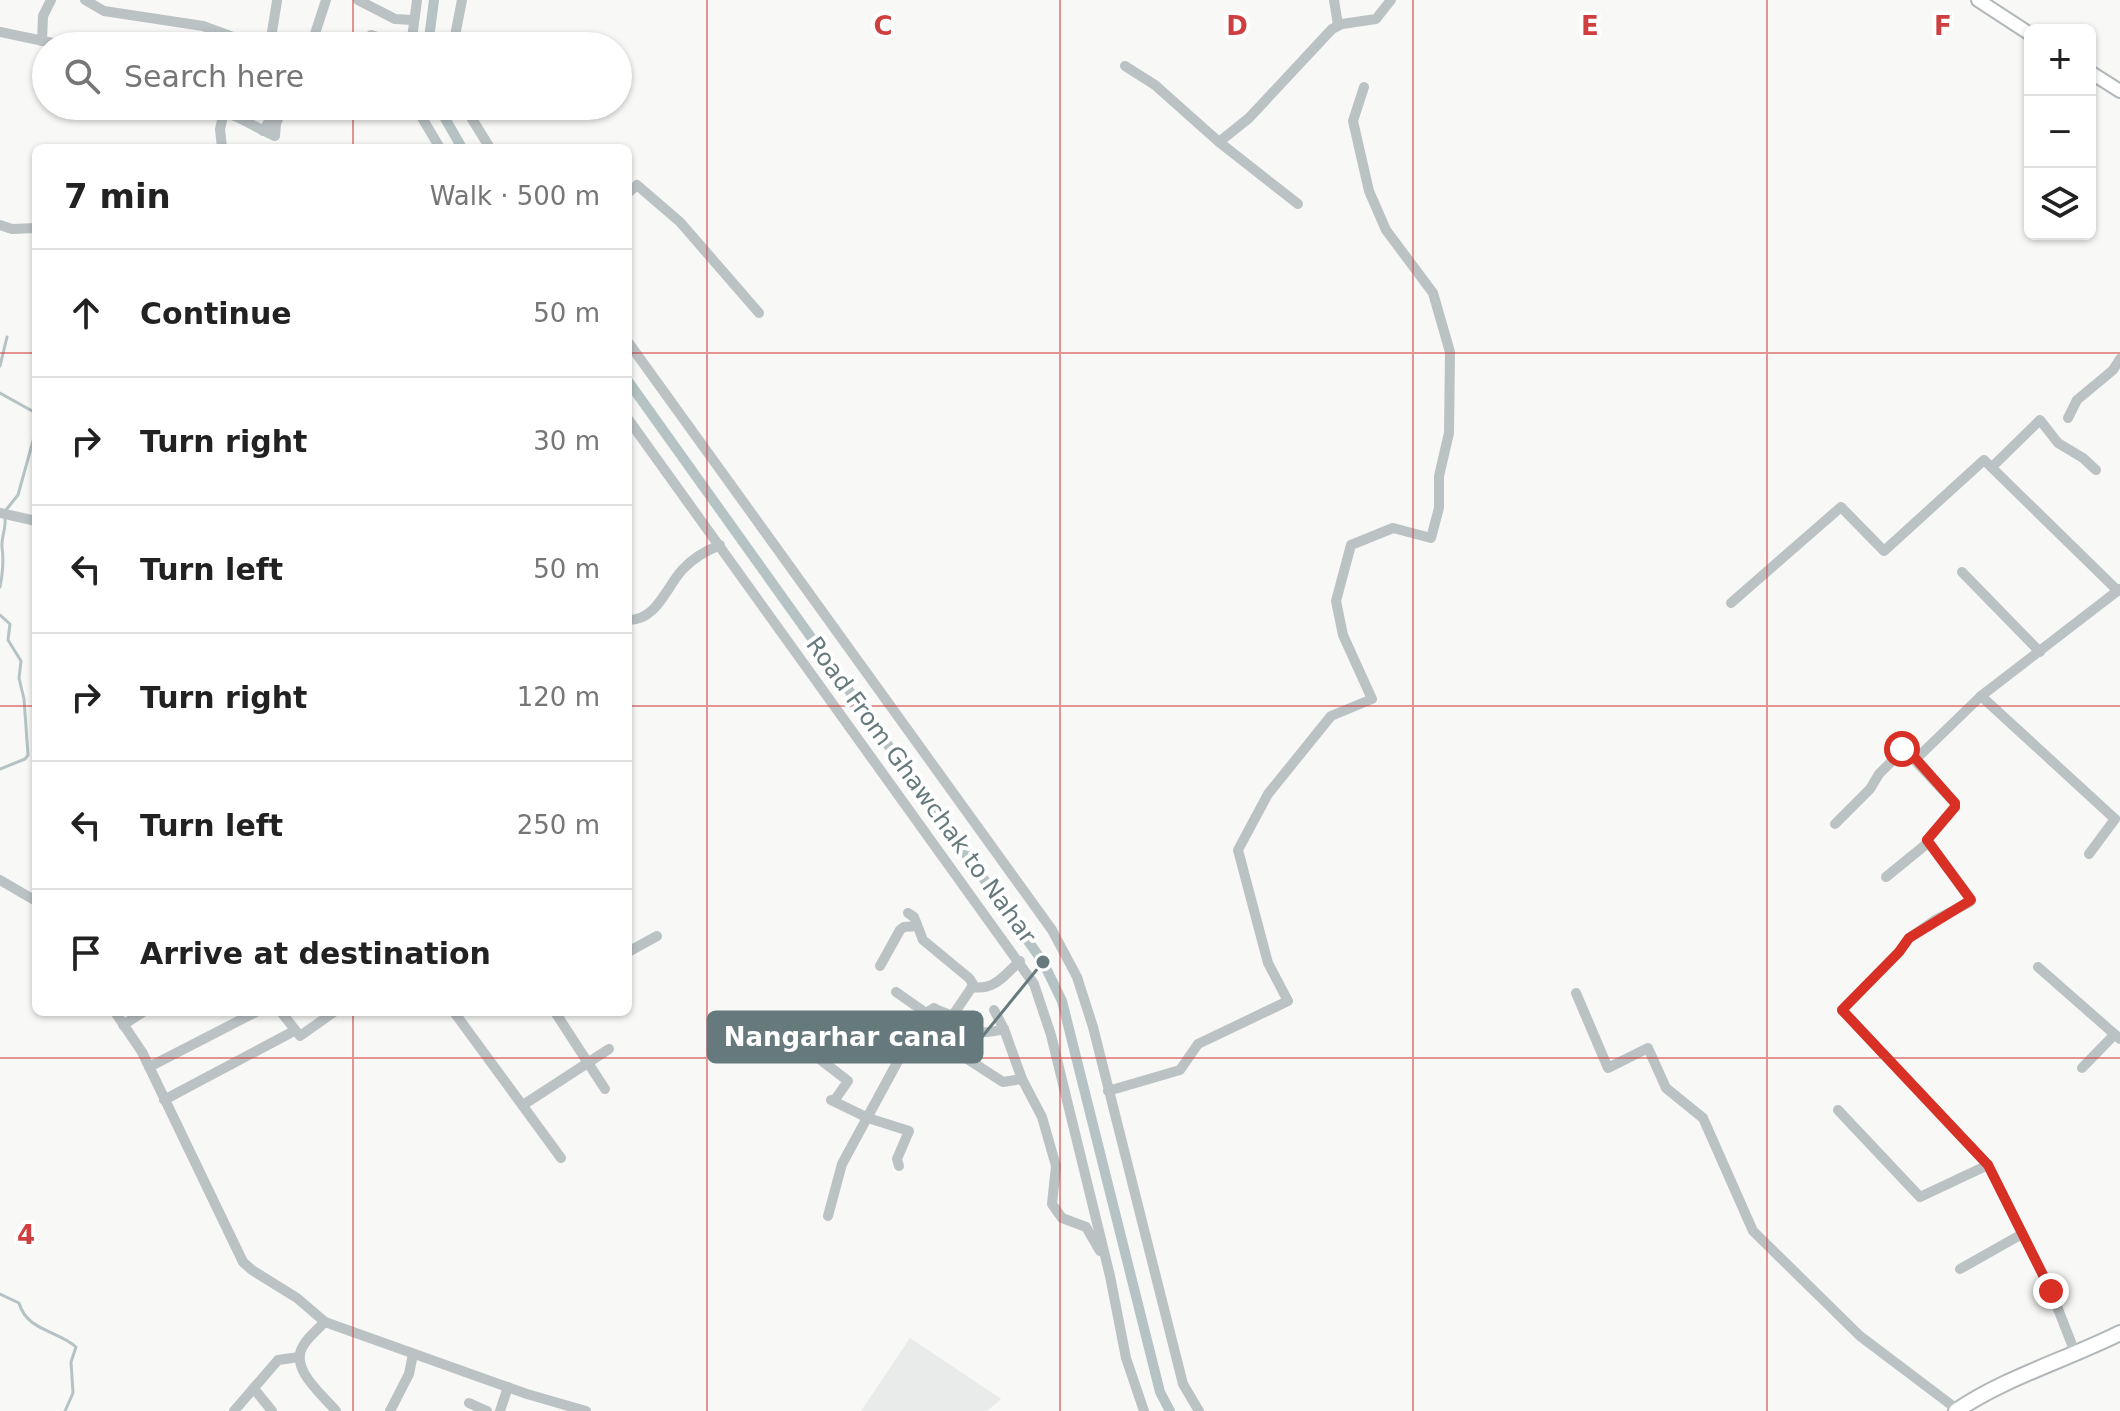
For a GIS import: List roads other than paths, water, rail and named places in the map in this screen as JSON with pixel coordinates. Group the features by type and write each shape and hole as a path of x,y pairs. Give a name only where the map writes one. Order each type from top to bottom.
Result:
{"highway":[{"path":"1957,1410 1992,1388 2076,1355 2120,1333"}],"main road":[{"path":"1978,0 2024,30"},
{"path":"2096,76 2120,91"}],"street":[{"path":"42,32 43,16 51,0"},
{"path":"85,0 104,11 203,26 220,32"},
{"path":"316,32 326,0"},
{"path":"358,0 395,19 413,20"},
{"path":"411,32 417,0"},
{"path":"456,32 462,0"},
{"path":"1334,0 1338,25"},
{"path":"1219,142 1249,118 1316,44 1338,25 1376,19 1391,0"},
{"path":"272,32 277,1"},
{"path":"0,32 32,39"},
{"path":"1125,66 1155,85 1219,142 1298,204"},
{"path":"1108,1091 1180,1070 1198,1044 1288,1001 1268,963 1238,850 1268,794 1331,716 1372,699 1343,635 1336,601 1351,545 1393,528 1431,538 1439,508 1439,476 1449,433 1450,352 1433,293 1386,230 1369,191 1353,121 1364,87"},
{"path":"222,144 220,129 223,120"},
{"path":"245,120 275,136 277,120"},
{"path":"423,120 438,144"},
{"path":"473,120 488,144"},
{"path":"632,189 637,185 680,222 759,313"},
{"path":"0,225 12,229 32,228"},
{"path":"632,348 1052,930 1077,977 1183,1384 1199,1411"},
{"path":"2068,418 2077,400 2113,370 2120,359"},
{"path":"1992,467 2040,420 2058,443 2096,470"},
{"name":"Road From Ghawchak to Nahar","path":"632,424 1034,984 1051,1035 1126,1358 1144,1411"},
{"path":"1731,603 1838,508 1844,508 1884,551 1983,460 1992,467 2119,590 1981,696 1916,759"},
{"path":"0,513 32,520"},
{"path":"632,620 643,619 662,599 684,567 702,553 720,545"},
{"path":"1962,572 2040,652"},
{"path":"1981,696 2115,819 2089,854"},
{"path":"1835,824 1870,789 1873,781 1902,749 1916,759 1956,805 1928,837 1970,902 1909,938 1842,1010 1988,1165 2051,1291 2076,1355"},
{"path":"1886,877 1929,842"},
{"path":"0,880 32,899"},
{"path":"828,1216 842,1164 905,1048 913,1041 930,1049 973,984 923,940 914,917 908,913"},
{"path":"880,966 900,930 917,926"},
{"path":"632,950 657,936"},
{"path":"972,987 991,987 1020,961"},
{"path":"2038,967 2117,1037 2082,1068"},
{"path":"896,992 926,1013 941,1035 1003,1082 1022,1079"},
{"path":"1576,993 1608,1068 1648,1048 1666,1088 1703,1118 1753,1231 1860,1336 1957,1410"},
{"path":"926,1013 934,1008 975,1031 989,1033 1004,1029"},
{"path":"994,1010 1022,1079 1042,1117 1056,1166 1052,1204 1062,1218 1086,1227 1106,1262"},
{"path":"117,1016 142,1052 243,1262 252,1270 297,1298 325,1322 508,1387 586,1411"},
{"path":"123,1025 137,1016"},
{"path":"149,1067 248,1016"},
{"path":"284,1016 300,1036 328,1016"},
{"path":"457,1016 561,1158"},
{"path":"558,1016 605,1089"},
{"path":"847,1023 900,1059"},
{"path":"164,1100 294,1031"},
{"path":"804,1047 848,1081 833,1100 868,1118 909,1131 897,1159 899,1166"},
{"path":"523,1105 609,1049"},
{"path":"1838,1110 1920,1197 1988,1165"},
{"path":"1960,1269 2022,1234"},
{"path":"325,1322 303,1346 299,1357 301,1370 336,1411"},
{"path":"390,1411 409,1374 413,1354"},
{"path":"234,1411 278,1360 299,1357"},
{"path":"500,1411 508,1387"},
{"path":"255,1390 272,1411"},
{"path":"469,1403 487,1411"}],"waterway":[{"path":"430,32 434,0"},
{"path":"446,120 460,144"},
{"path":"0,366 7,337"},
{"path":"632,387 1043,962 1062,1001 1160,1392 1170,1411"},
{"path":"0,393 32,411"},
{"path":"6,510 18,495 32,444"},
{"path":"0,587 5,520"},
{"path":"0,615 10,624 8,640 21,661 19,678 24,699 28,755 0,769"},
{"path":"0,1294 19,1303 36,1325 76,1347 71,1362 73,1393 65,1411"}],"place":[{"name":"Nangarhar canal","path":"1043,962"}]}
